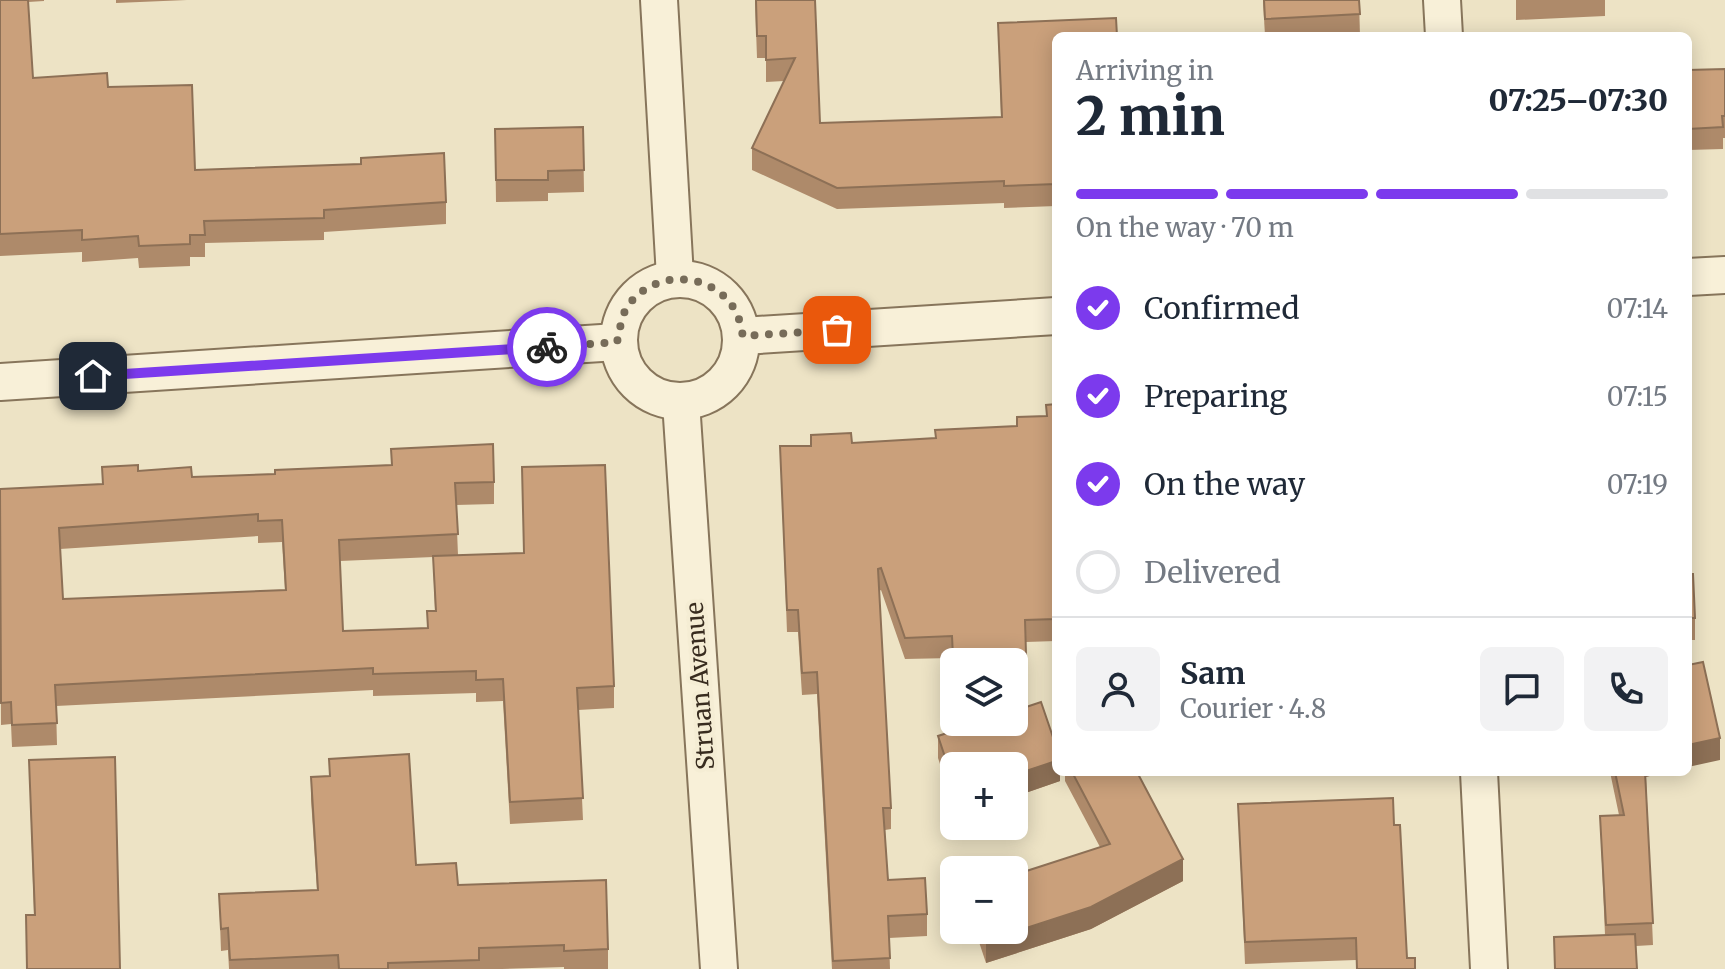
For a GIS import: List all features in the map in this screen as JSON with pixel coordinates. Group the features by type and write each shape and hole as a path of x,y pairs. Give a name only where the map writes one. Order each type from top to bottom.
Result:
{"street":[{"path":"659,0 675,277"},
{"path":"1442,0 1444,32"},
{"path":"1692,277 1725,275"},
{"path":"675,277 712,286 736,312 743,336 738,365 717,390 681,402 649,393 626,371 617,342 626,307 650,285 675,277"},
{"path":"743,336 1052,316"},
{"path":"0,382 617,342"},
{"name":"Struan Avenue","path":"681,402 719,969"},
{"path":"1479,776 1489,969"}],"building":[{"path":"0,0 28,0 33,78 107,73 108,87 192,85 195,170 361,164 361,158 444,153 446,202 324,210 324,218 204,221 205,235 190,235 190,244 139,246 138,236 82,240 82,230 0,234"},
{"path":"756,0 815,0 820,123 1002,117 998,23 1116,18 1117,32 1052,32 1052,184 1004,186 1004,181 837,188 752,148 795,58 766,60 766,36 757,36"},
{"path":"1264,0 1359,0 1360,14 1265,19"},
{"path":"1725,69 1723,127 1692,129 1692,70"},
{"path":"583,127 584,170 548,171 548,180 496,180 495,129"},
{"path":"1052,404 1052,619 1025,620 1026,648 953,648 952,636 905,638 881,568 878,569 891,808 883,808 888,880 925,878 927,914 888,916 890,958 833,961 817,672 802,673 798,610 787,610 780,446 811,446 811,435 851,433 852,443 936,438 935,430 1017,426 1017,417 1047,416 1046,405"},
{"path":"493,444 494,482 455,483 458,534 339,540 343,631 428,628 427,611 436,611 433,556 524,553 522,467 605,465 614,686 577,688 583,798 510,802 503,679 476,680 476,671 373,674 373,668 55,685 57,723 12,725 11,702 1,703 0,489 103,484 102,467 138,465 138,471 191,467 192,477 392,465 391,449","holes":["258,514 258,521 282,520 286,590 63,599 59,528"]},
{"path":"1692,574 1693,574 1695,618 1692,618"},
{"path":"1703,662 1720,738 1692,744 1692,664"},
{"path":"1041,702 1052,734 1052,762 1028,770 1028,752 943,752 938,736 1028,736 1028,706"},
{"path":"409,754 416,865 456,863 458,885 606,880 608,949 564,951 564,945 479,948 479,960 388,963 388,969 339,969 338,955 230,960 228,928 221,929 219,894 318,890 311,777 330,776 329,759"},
{"path":"115,757 120,969 27,969 26,915 35,915 29,760"},
{"path":"1074,776 1139,776 1183,859 1091,907 1028,927 1028,870 1110,844"},
{"path":"1616,776 1645,776 1653,923 1606,925 1600,816 1624,815"},
{"path":"1393,798 1394,825 1400,825 1407,958 1415,958 1415,969 1357,969 1356,938 1245,942 1238,804"},
{"path":"1635,934 1637,969 1555,969 1554,937"}],"way so far":[{"path":"547,347 617,342 626,307 650,285 675,277 712,286 736,312 743,336 837,330"}],"route":[{"path":"93,376 547,347"}]}
